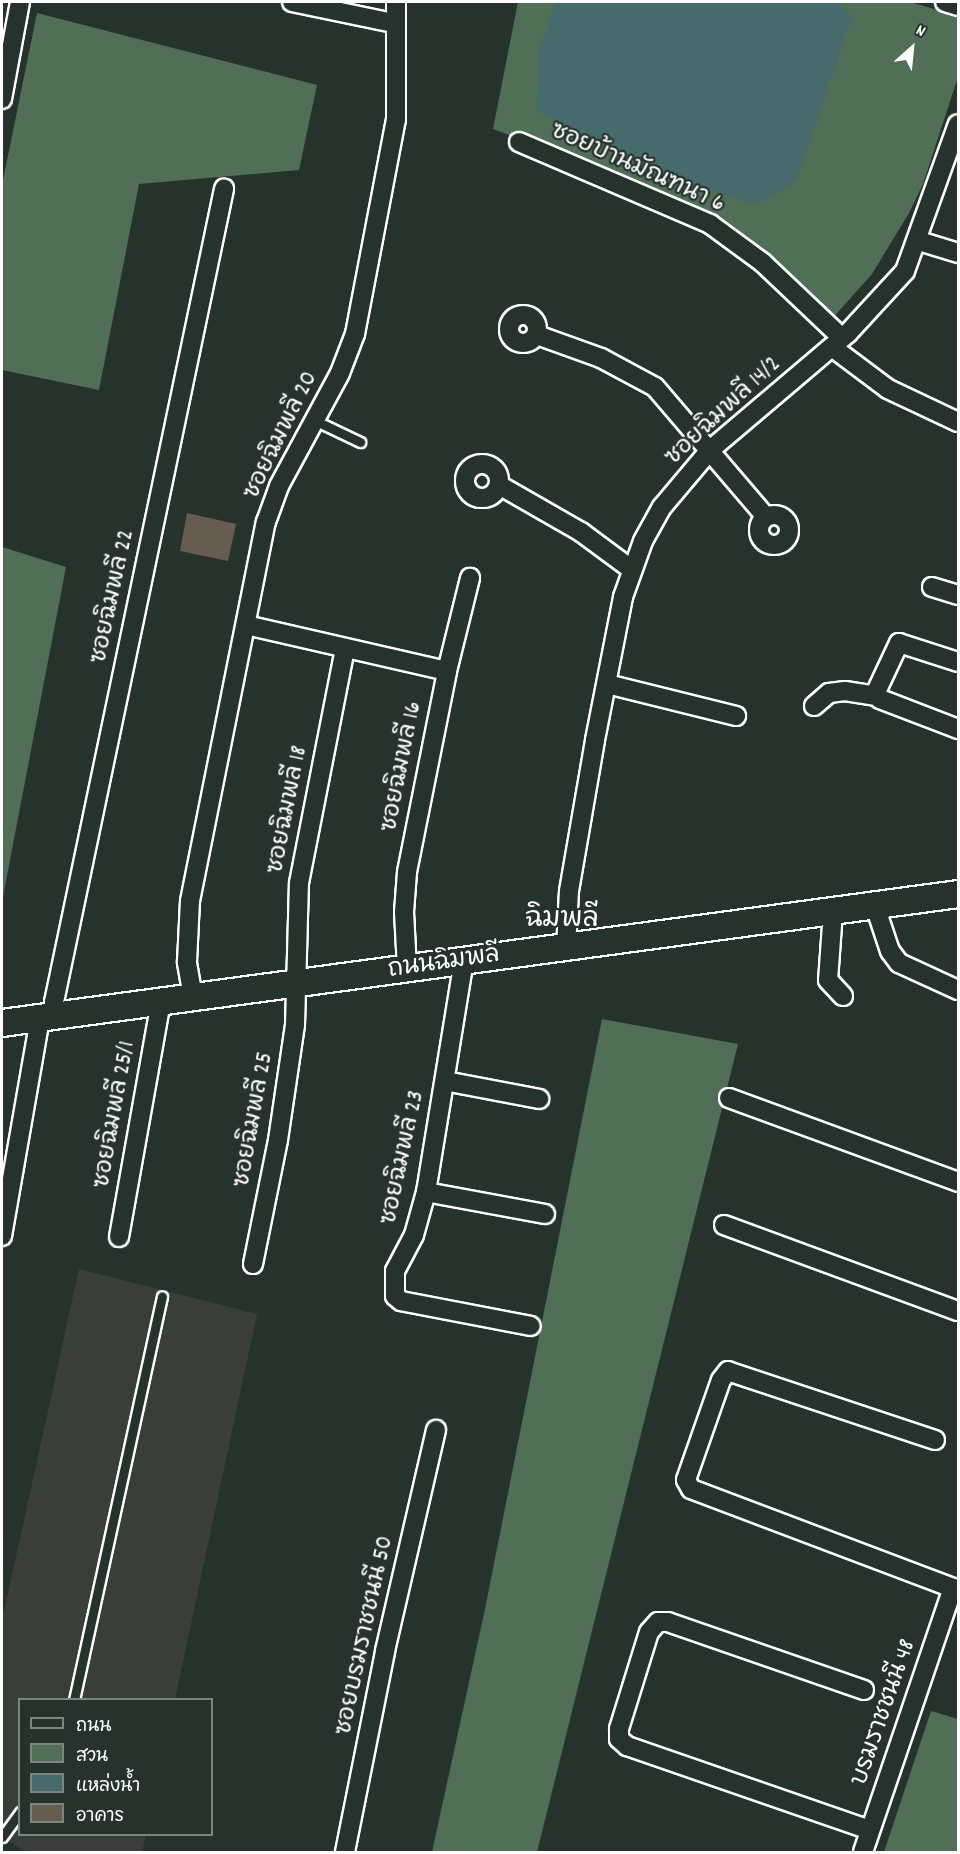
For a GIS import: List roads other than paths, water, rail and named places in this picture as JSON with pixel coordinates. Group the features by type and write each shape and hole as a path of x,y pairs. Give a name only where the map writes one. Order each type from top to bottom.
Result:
{"street":[{"path":"2,99 20,2"},
{"path":"292,2 393,23"},
{"name":"ซอยฉิมพลี 20","path":"193,998 187,962 190,901 246,625 276,495 316,421 355,334 396,120 393,23 396,2"},
{"path":"945,2 958,6"},
{"name":"ซอยฉิมพลี 14/2","path":"566,948 569,891 607,684 631,569 662,507 710,450 837,342 905,271 919,241 958,124"},
{"name":"ซอยบ้านมัณฑนา 6","path":"519,142 710,224 763,263 837,342 888,389 958,422"},
{"name":"ซอยฉิมพลี 22","path":"2,1236 47,1017 54,1002 224,189"},
{"path":"919,241 958,253"},
{"path":"537,335 592,354 655,387 766,518"},
{"path":"499,485 581,532 631,569"},
{"name":"ซอยฉิมพลี 16","path":"407,969 404,894 447,671 470,578"},
{"path":"932,588 958,596"},
{"path":"246,625 447,671"},
{"path":"877,696 899,643 958,662"},
{"name":"ซอยฉิมพลี 18","path":"298,983 299,883 345,648"},
{"path":"607,684 736,716"},
{"path":"814,706 829,693 845,690 877,696 958,729"},
{"name":"ถนนฉิมพลี","path":"2,1023 956,896"},
{"path":"875,906 890,951 899,963 958,990"},
{"path":"833,911 828,980 843,996"},
{"name":"ซอยฉิมพลี 23","path":"464,960 426,1192 414,1235 395,1271 395,1296 401,1301 531,1326"},
{"name":"ซอยฉิมพลี 25","path":"253,1264 278,1140 298,983"},
{"name":"ซอยฉิมพลี 25/1","path":"119,1237 161,1002"},
{"path":"445,1081 539,1099"},
{"path":"729,1098 958,1182"},
{"path":"426,1192 545,1214"},
{"path":"724,1225 958,1311"},
{"path":"935,1440 728,1371 721,1380 686,1480 691,1489 956,1589"},
{"name":"ซอยบรมราชชนนี 50","path":"345,1852 385,1651 436,1430"},
{"name":"บรมราชชนนี 48","path":"863,1852 956,1589"},
{"path":"864,1690 668,1622 658,1622 650,1632 619,1729 619,1739 627,1746 870,1830"}],"lane":[{"path":"316,421 360,442"},
{"path":"74,1698 162,1296"},
{"path":"2,1837 18,1815"}],"water":[{"path":"556,2 837,3 852,17 796,180 758,205 670,177 537,111 539,49"}],"district":[{"name":"ฉิมพลี","path":"562,921"}]}
